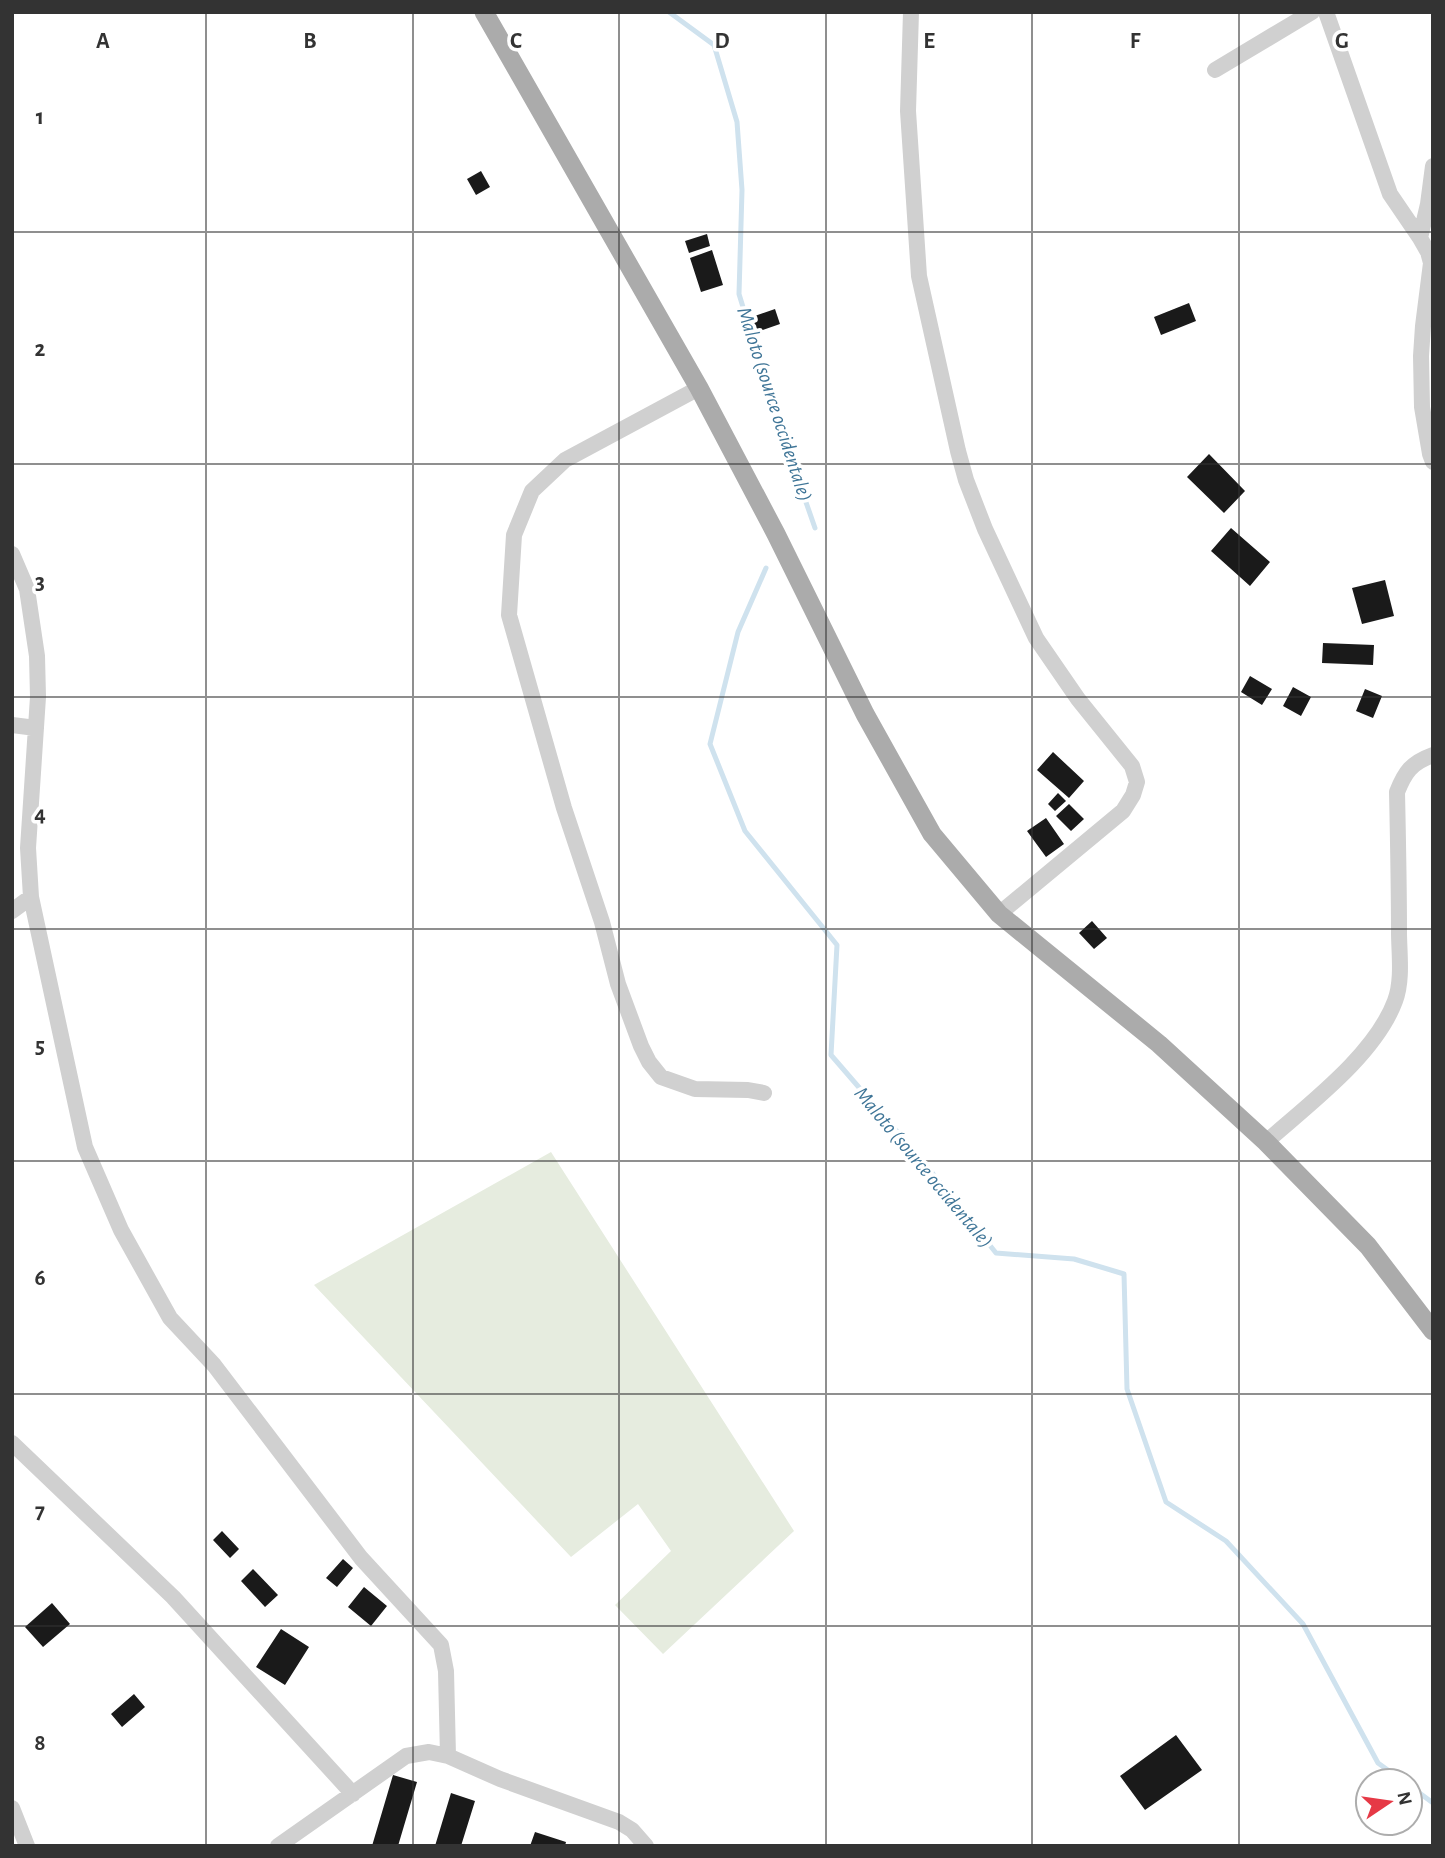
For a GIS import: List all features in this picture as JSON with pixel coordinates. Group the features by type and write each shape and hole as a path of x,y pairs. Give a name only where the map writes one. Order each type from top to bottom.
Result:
{"main road":[{"path":"484,12 699,388 776,534 865,714 932,834 999,914 1159,1044 1266,1142 1368,1246 1433,1331"}],"street":[{"path":"911,12 908,111 919,276 966,480 985,529 1036,638 1078,699 1132,766 1137,782 1123,811 999,914"},
{"path":"1215,70 1312,12"},
{"path":"1326,12 1390,194 1420,238 1432,263 1423,326 1427,353 1422,407 1433,462"},
{"path":"1420,238 1431,203 1433,166"},
{"path":"699,388 565,460 533,491 514,535 509,615 564,808 602,922 618,984 649,1062 661,1077 695,1089 764,1093"},
{"path":"12,554 27,589 37,656 38,697 28,848 31,897 85,1147 121,1230 170,1318 214,1365 361,1558 441,1646 446,1671 447,1756"},
{"path":"12,725 36,728"},
{"path":"1266,1142 1326,1089 1365,1049 1385,1022 1396,999 1399,978 1397,792 1402,779 1412,766 1433,755"},
{"path":"12,911 31,897"},
{"path":"12,1444 173,1597 352,1794"},
{"path":"278,1846 406,1756 429,1752 447,1756 500,1779 619,1822 632,1830 646,1846"},
{"path":"12,1808 27,1846"}],"shaded area":[{"path":"551,1152 794,1531 663,1654 615,1605 671,1551 638,1504 571,1557 314,1285"}],"building":[{"path":"481,171 490,187 476,195 467,179"},
{"path":"707,234 710,246 689,253 685,241"},
{"path":"712,250 723,285 701,292 690,258"},
{"path":"1189,303 1196,321 1161,335 1154,317"},
{"path":"775,309 780,324 754,333 749,318"},
{"path":"1209,454 1245,491 1224,513 1187,477"},
{"path":"1231,528 1270,562 1250,586 1211,551"},
{"path":"1385,580 1394,616 1362,624 1352,588"},
{"path":"1323,643 1374,645 1373,665 1322,663"},
{"path":"1250,676 1272,689 1262,705 1241,692"},
{"path":"1293,687 1311,697 1301,716 1283,706"},
{"path":"1365,689 1382,696 1373,718 1356,711"},
{"path":"1053,752 1084,781 1069,798 1037,770"},
{"path":"1058,793 1066,801 1055,811 1048,804"},
{"path":"1069,804 1084,819 1071,831 1056,816"},
{"path":"1046,818 1064,844 1046,857 1027,831"},
{"path":"1092,921 1107,938 1094,949 1079,933"},
{"path":"222,1531 239,1549 230,1558 213,1540"},
{"path":"343,1559 353,1568 337,1587 326,1578"},
{"path":"253,1569 278,1595 265,1607 241,1581"},
{"path":"364,1587 387,1606 371,1626 348,1607"},
{"path":"52,1603 70,1624 43,1647 25,1627"},
{"path":"281,1629 309,1647 285,1685 256,1667"},
{"path":"134,1694 145,1707 122,1727 111,1714"},
{"path":"1176,1735 1202,1770 1145,1810 1120,1776"},
{"path":"393,1775 417,1782 398,1846 372,1846"},
{"path":"451,1793 475,1801 461,1846 435,1846"},
{"path":"535,1832 566,1842 565,1846 530,1846"}],"waterway":[{"name":"Maloto (source occidentale)","path":"669,12 714,45 737,122 742,190 739,294 779,425 815,528"},
{"name":"Maloto (source occidentale)","path":"766,568 738,632 710,744 745,831 837,945 831,1055 926,1165 996,1253 1074,1259 1124,1274 1127,1389 1166,1502 1226,1541 1303,1624 1378,1763 1384,1767"},
{"name":"Maloto (source occidentale)","path":"1424,1796 1433,1803"}]}
